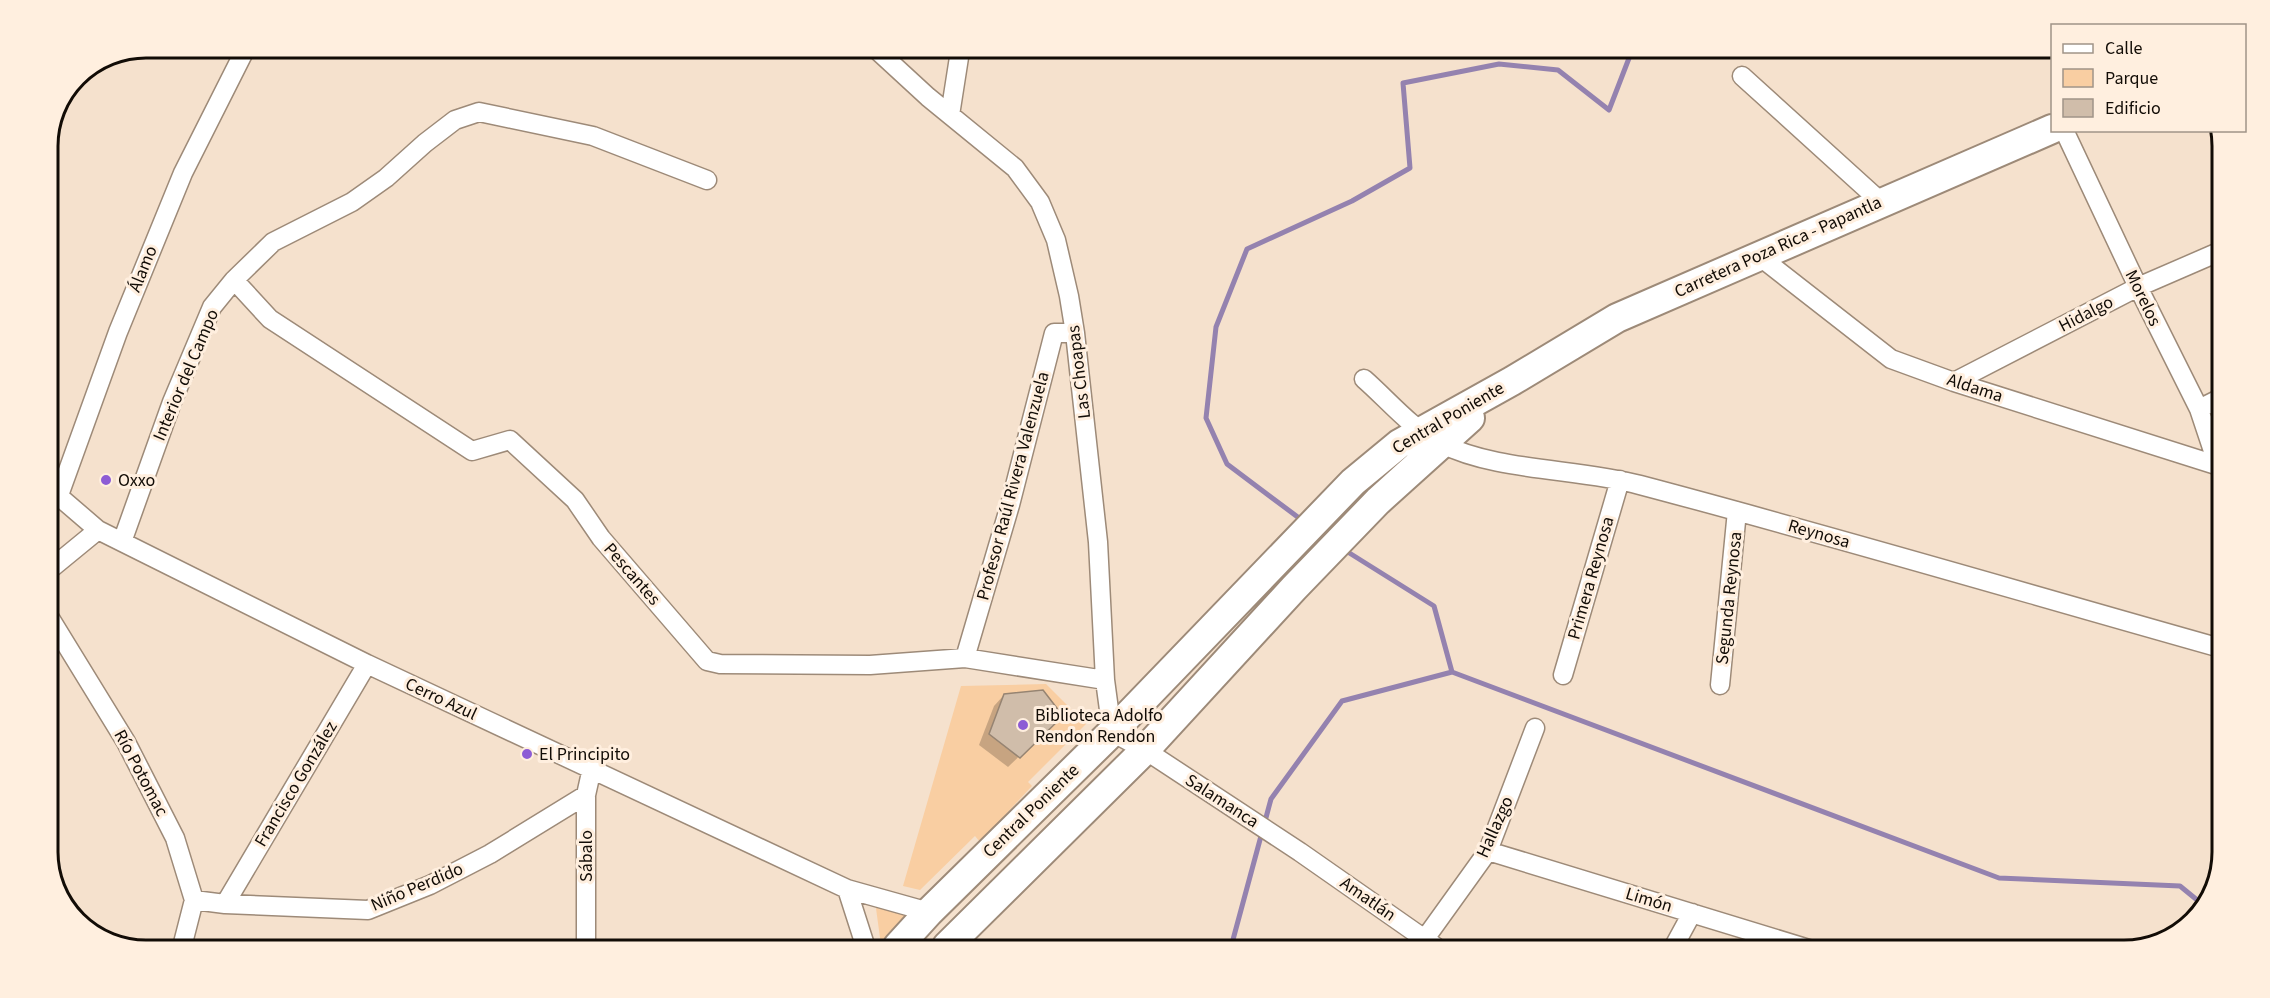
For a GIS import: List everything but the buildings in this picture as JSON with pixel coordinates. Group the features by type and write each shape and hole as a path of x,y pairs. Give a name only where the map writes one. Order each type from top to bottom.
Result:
{"main road":[{"name":"Carretera Poza Rica - Papantla","path":"1512,381 1617,318 2051,129"},
{"name":"Central Poniente","path":"953,940 1144,750 1378,501 1431,437 1454,414 1512,381"},
{"name":"Central Poniente","path":"903,940 1112,732 1353,482 1399,444 1431,437"}],"street":[{"name":"Álamo","path":"59,477 183,173 240,59"},
{"name":"Las Choapas","path":"887,59 1015,168 1040,202 1056,240 1075,333 1098,542 1105,680 1112,732"},
{"path":"950,115 959,59"},
{"path":"1742,76 1881,202"},
{"name":"Interior del Campo","path":"122,542 189,359 212,307 234,280 273,242 351,202 386,178 455,120 479,112 593,136 707,180"},
{"name":"Morelos","path":"2065,132 2199,409 2211,446"},
{"name":"Hidalgo","path":"1953,382 2138,287 2211,255"},
{"name":"Aldama","path":"1759,256 1891,359 1953,382 2211,464"},
{"name":"Pescantes","path":"234,280 270,319 472,451 510,440 575,500 601,538 707,661 720,664 870,664 965,658 1105,680"},
{"name":"Profesor Raúl Rivera Valenzuela","path":"965,658 1010,505 1054,333 1075,333"},
{"path":"1364,379 1431,437"},
{"path":"2199,409 2211,403"},
{"name":"Reynosa","path":"1431,437 1490,460 1620,480 1737,511 2212,646"},
{"name":"Primera Reynosa","path":"1563,675 1620,480"},
{"name":"Cerro Azul","path":"59,497 98,530 367,664 847,889 929,912"},
{"name":"Segunda Reynosa","path":"1720,685 1737,511"},
{"path":"59,562 98,530"},
{"name":"Río Potomac","path":"59,633 132,753 175,838 194,900"},
{"name":"Francisco González","path":"225,904 367,664"},
{"name":"Hallazgo","path":"1429,940 1488,851 1535,728"},
{"path":"1112,732 1144,750"},
{"name":"Salamanca","path":"1144,750 1300,852"},
{"name":"Sábalo","path":"586,940 586,795 592,768"},
{"name":"Niño Perdido","path":"194,900 225,904 368,910 430,885 490,854 586,795"},
{"name":"Limón","path":"1488,851 1780,940"},
{"name":"Amatlán","path":"1300,852 1419,940"},
{"path":"847,889 863,940"},
{"path":"184,940 194,900"},
{"path":"1677,940 1692,913"}],"green space":[{"path":"1046,684 1086,724 1028,782 1032,786 980,842 975,836 920,890 903,886 961,686"},
{"path":"875,901 913,915 887,940 880,940"}],"waterway":[{"path":"1303,521 1227,464 1206,418 1216,327 1247,249 1352,201 1410,168 1403,83 1499,64 1558,70 1609,110 1629,59"},
{"path":"1343,549 1434,606 1452,672"},
{"path":"1233,940 1271,799 1342,701 1452,672 1999,878 2180,886 2197,900"}],"place":[{"name":"Oxxo","path":"106,480"},
{"name":"Biblioteca Adolfo Rendon Rendon","path":"1023,725"},
{"name":"El Principito","path":"527,754"}]}
